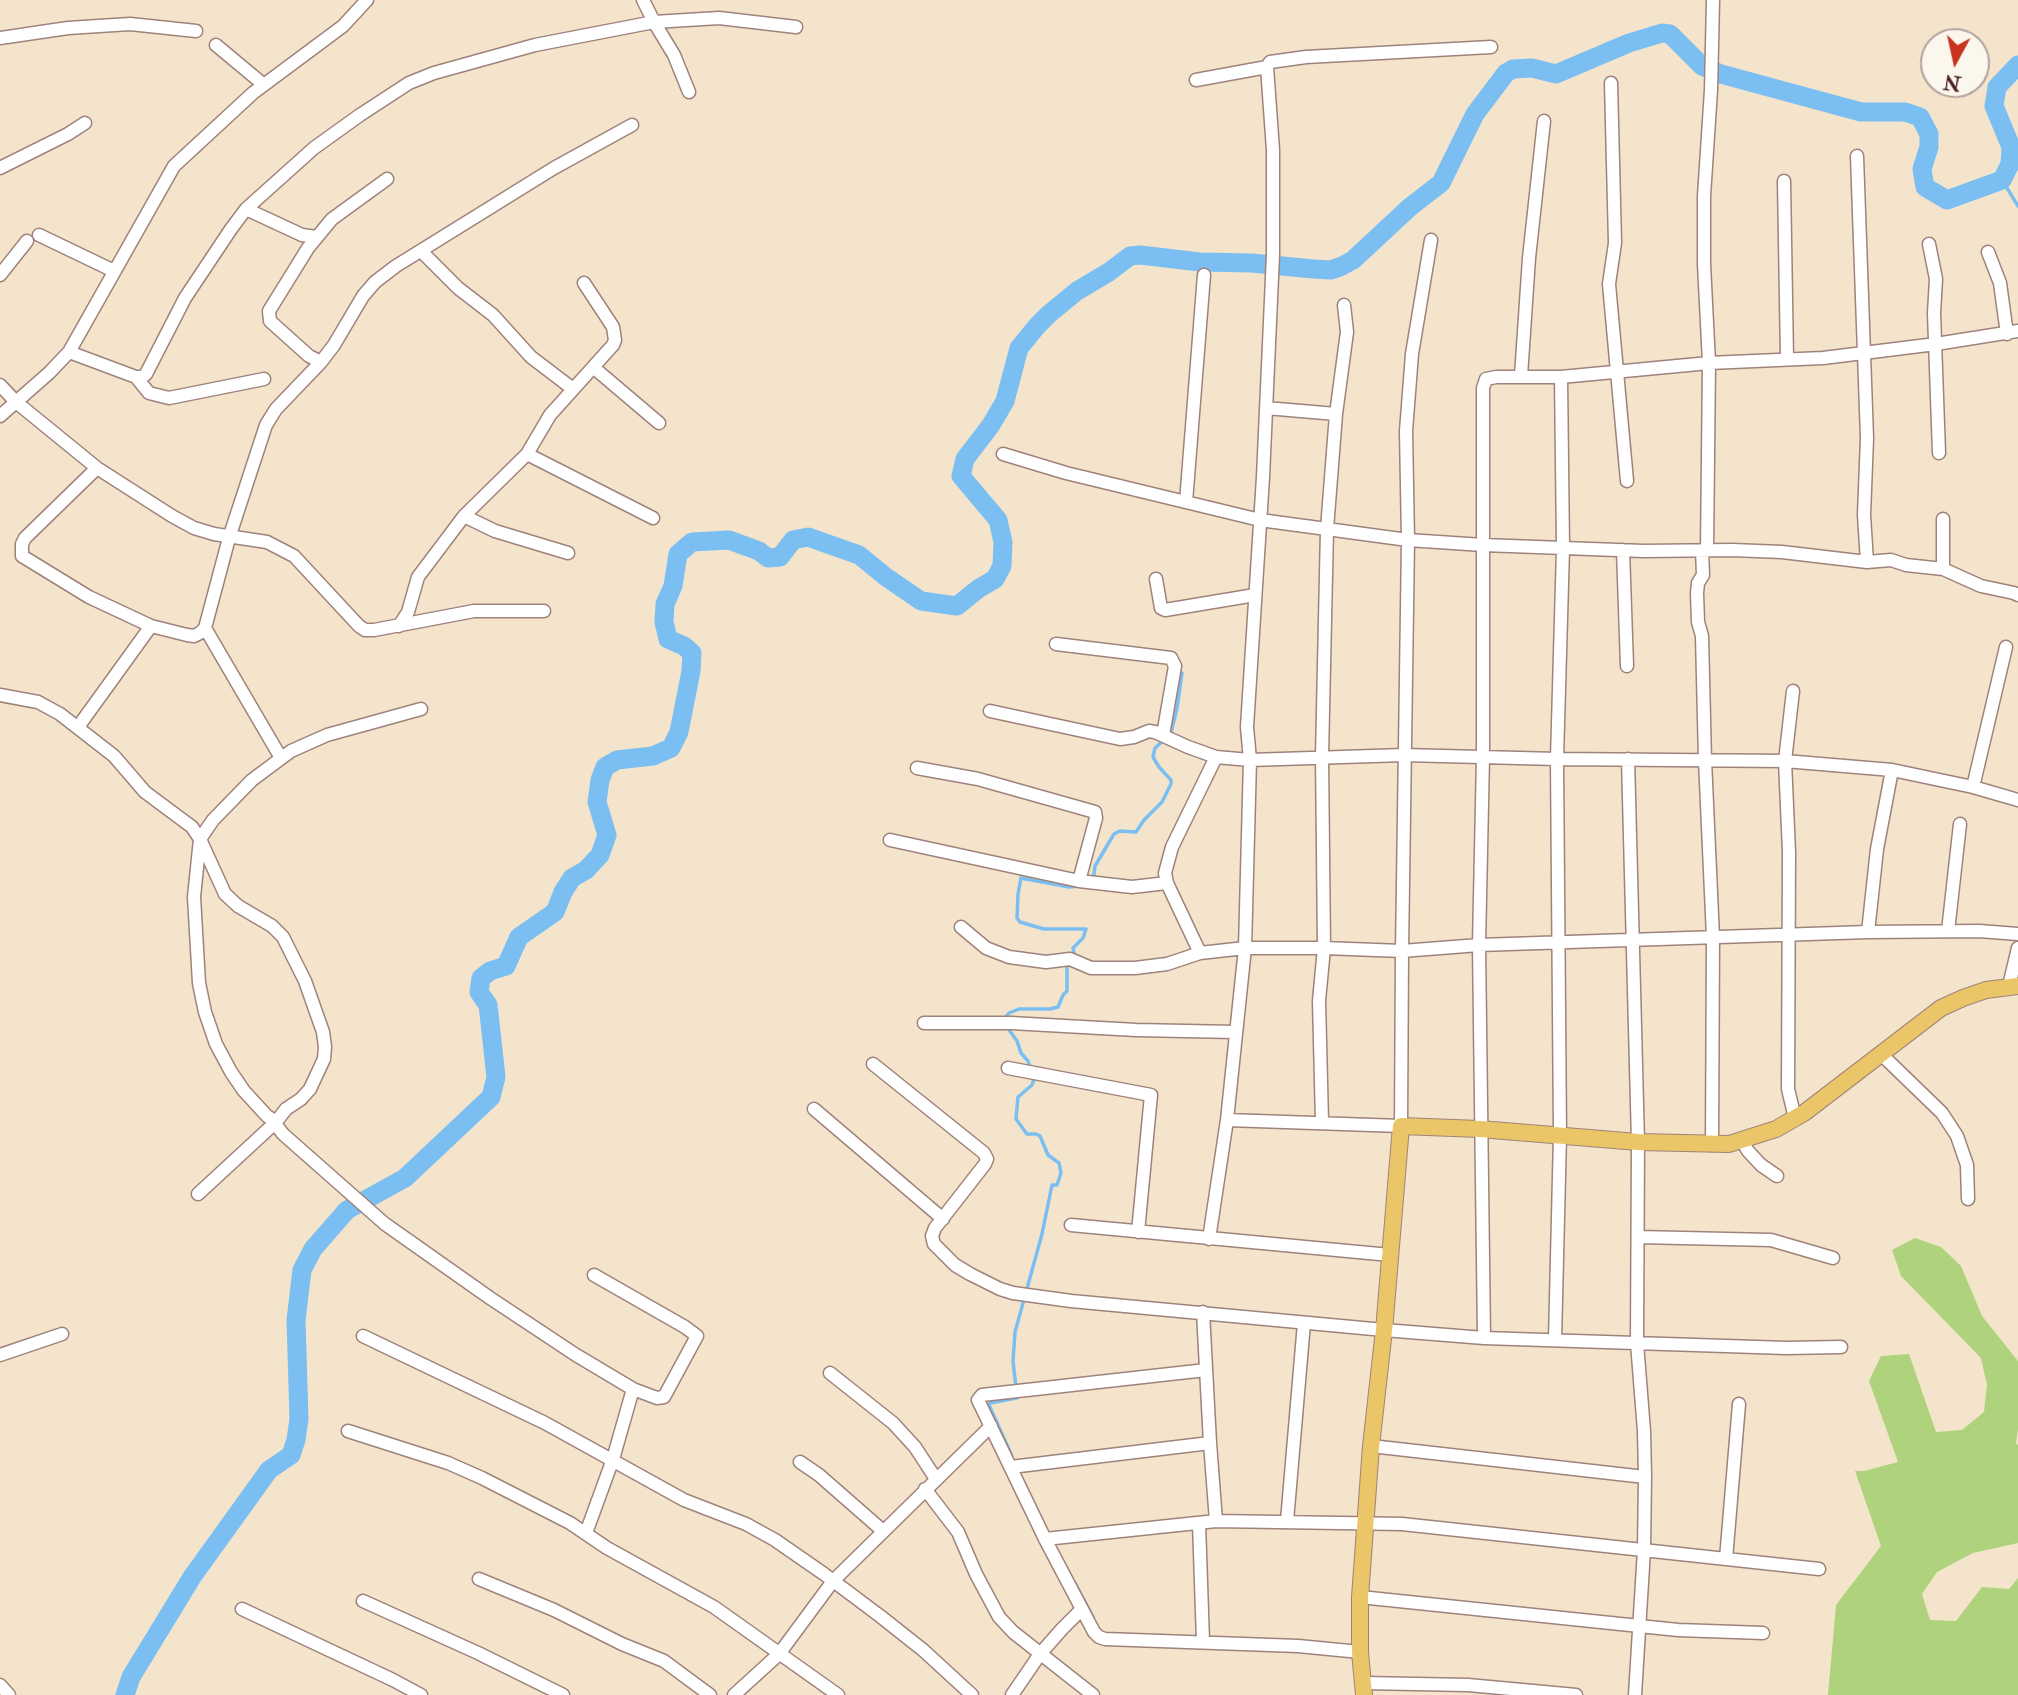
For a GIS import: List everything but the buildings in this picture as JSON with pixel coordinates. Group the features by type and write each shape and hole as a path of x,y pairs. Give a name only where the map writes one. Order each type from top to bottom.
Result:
{"main road":[{"path":"1364,1689 1360,1652 1360,1597 1371,1446 1384,1330 1401,1126 1480,1129 1638,1142 1729,1144 1776,1129 1804,1113 1941,1008 1986,990 2013,986"}],"street":[{"path":"0,416 69,352 174,166 264,85 343,26 367,0"},
{"path":"643,0 674,55 689,92"},
{"path":"1712,1145 1713,937 1702,636 1698,622 1697,593 1698,583 1703,575 1705,551 1709,363 1704,196 1711,90 1713,0"},
{"path":"69,352 136,377 146,374 186,298 246,209 314,148 409,83 434,73 535,45 654,22 719,18 796,27"},
{"path":"0,38 68,27 130,24 196,31"},
{"path":"216,45 264,85"},
{"path":"1209,1239 1227,1119 1245,948 1250,760 1247,727 1273,255 1273,150 1267,67 1270,62 1306,57 1491,47"},
{"path":"1196,80 1267,67"},
{"path":"1611,83 1615,243 1609,284 1627,481"},
{"path":"1521,376 1544,121"},
{"path":"0,168 85,123"},
{"path":"97,468 25,538 22,556 89,597 151,626 194,636 205,628 229,538 266,425 334,345 363,296 396,266 554,168 632,125"},
{"path":"1857,156 1865,353 1867,438 1864,515 1867,562"},
{"path":"321,362 309,356 270,321 269,311 308,248 332,219 387,178"},
{"path":"1784,181 1787,359"},
{"path":"246,209 302,235 317,237"},
{"path":"0,275 33,238 114,271"},
{"path":"1227,1119 1401,1126 1408,540 1406,431 1410,368 1431,240"},
{"path":"1929,244 1936,279 1934,313 1939,453"},
{"path":"421,251 458,288 493,315 531,357 573,389"},
{"path":"1484,1338 1479,945 1483,756 1483,387 1486,379 1560,377 1709,363 1865,353 2013,332 1988,251"},
{"path":"1186,502 1204,275"},
{"path":"399,626 408,612 418,577 464,516 527,454 550,415 613,345 613,327 584,283"},
{"path":"1322,1122 1319,1001 1324,947 1322,756 1327,529 1336,414 1347,332 1344,305"},
{"path":"593,367 659,423"},
{"path":"136,377 149,393 169,398 264,379"},
{"path":"1555,1340 1560,1135 1557,759 1563,548 1560,377"},
{"path":"0,385 16,402 97,468 194,528 229,538 267,541 294,556 365,630 474,611 544,611"},
{"path":"1266,408 1336,414"},
{"path":"527,454 653,518"},
{"path":"1003,454 1066,473 1260,520 1408,540 1483,545 1782,552 1867,562 1891,560 1906,565 1943,569 1980,586 2018,595"},
{"path":"464,516 495,531 568,553"},
{"path":"1943,519 1943,569"},
{"path":"1623,550 1627,666"},
{"path":"1156,579 1161,608 1165,610 1255,595"},
{"path":"78,727 151,626"},
{"path":"205,628 281,758"},
{"path":"1056,644 1171,658 1175,666 1163,735"},
{"path":"1973,787 2006,648"},
{"path":"1793,691 1785,761 1789,852 1788,1089 1795,1118"},
{"path":"0,695 38,702 60,714 114,756 145,792 192,827 225,894 272,926 283,937 305,981 323,1032 324,1059 310,1089 198,1194"},
{"path":"421,709 327,735 281,758 252,779 212,820 200,839 194,897 200,983 205,1012 216,1044 231,1072 258,1106 276,1122 283,1134 366,1208 409,1242 541,1333 633,1389 657,1398 664,1397 697,1336 594,1275"},
{"path":"990,711 1120,738 1149,732 1216,757 1250,760 1404,755 1785,761 1892,769 2018,800"},
{"path":"1200,953 1167,883 1165,873 1172,847 1216,757"},
{"path":"1628,759 1638,1142 1637,1343 1644,1431 1644,1550 1636,1695"},
{"path":"917,768 978,779 1094,812 1096,818 1079,881"},
{"path":"1868,932 1872,884 1892,769"},
{"path":"1948,932 1959,824"},
{"path":"890,840 1079,881 1132,887 1167,883"},
{"path":"961,927 986,948 1009,957 1046,962 1070,959 1091,968 1135,968 1167,964 1200,953 1245,948 1324,947 1402,951 1479,945 1868,932 2018,933"},
{"path":"2013,986 2018,948"},
{"path":"924,1023 1011,1023 1235,1032"},
{"path":"1881,1054 1942,1113 1956,1136 1967,1165 1968,1199"},
{"path":"873,1064 984,1153 987,1159 985,1164 935,1228 932,1236 934,1244 955,1265 1013,1293 1071,1301 1484,1338 1786,1348 1841,1347"},
{"path":"1007,1068 1152,1095 1138,1232"},
{"path":"814,1109 943,1219"},
{"path":"1742,1140 1761,1165 1777,1177"},
{"path":"1071,1225 1390,1255"},
{"path":"1638,1237 1771,1240 1833,1258"},
{"path":"1203,1312 1216,1521"},
{"path":"1287,1521 1304,1323"},
{"path":"0,1355 62,1334"},
{"path":"363,1336 510,1405 684,1500 746,1524 775,1539 923,1650 972,1695"},
{"path":"1206,1370 982,1395 978,1400 1045,1539 1099,1637 1298,1646 1360,1652"},
{"path":"830,1373 893,1423 915,1447 936,1479"},
{"path":"586,1533 633,1389"},
{"path":"1726,1559 1740,1404"},
{"path":"734,1695 779,1654 833,1581 991,1426"},
{"path":"348,1431 423,1454 482,1478 586,1533 607,1548 714,1607 838,1695"},
{"path":"1011,1467 1210,1443"},
{"path":"1371,1446 1644,1477"},
{"path":"800,1462 819,1475 883,1531"},
{"path":"925,1489 958,1532 999,1617 1013,1632 1093,1695"},
{"path":"1045,1539 1216,1521 1365,1524 1444,1528 1819,1569"},
{"path":"1199,1523 1203,1642"},
{"path":"479,1579 664,1661 710,1695"},
{"path":"1360,1597 1641,1627 1763,1633"},
{"path":"363,1601 563,1695"},
{"path":"242,1609 421,1695"},
{"path":"1012,1695 1040,1654 1082,1609"},
{"path":"0,1685 9,1695"},
{"path":"1364,1689 1468,1685 1576,1695"}],"green space":[{"path":"1915,1238 1941,1247 1961,1266 1982,1316 2018,1361 2018,1543 1973,1553 1937,1572 1922,1594 1930,1620 1956,1621 1982,1587 2009,1589 2018,1578 2018,1695 1828,1695 1836,1605 1881,1546 1855,1471 1898,1462 1869,1381 1881,1356 1909,1354 1936,1432 1962,1430 1984,1412 1987,1385 1981,1358 1901,1276 1892,1250"}],"waterway":[{"path":"125,1695 131,1677 192,1577 269,1470 291,1455 299,1419 296,1320 302,1270 313,1249 347,1210 405,1178 491,1097 496,1077 488,1005 479,992 481,978 490,971 506,966 519,937 555,912 572,878 586,870 600,855 607,835 597,802 605,767 617,760 653,756 671,748 679,732 692,653 668,639 664,622 665,604 673,586 678,554 692,542 729,540 759,551 768,558 780,557 793,540 808,537 859,555 921,601 957,606 995,579 1002,566 1003,542 998,520 961,476 965,459 991,425 1005,401 1019,348 1049,314 1077,291 1130,256 1331,270 1342,266 1353,260 1410,207 1441,183 1475,114 1506,73 1513,69 1532,68 1556,74 1629,43 1662,33 1670,34 1702,66 1721,74 1861,112 1905,112 1920,117 1929,134 1929,147 1922,169 1925,187 1947,200 2002,180 2010,164 2011,147 1994,106 1997,87 2018,65"},
{"path":"2002,180 2018,206"},
{"path":"1170,737 1182,673"},
{"path":"1093,881 1095,866 1114,834 1120,831 1136,832 1162,802 1171,780 1153,757 1155,748 1164,740"},
{"path":"1072,957 1073,948 1083,938 1086,929 1044,929 1020,922 1017,918 1018,894 1021,878 1069,887 1081,886"},
{"path":"1031,1070 1007,1027 1005,1018 1019,1009 1058,1007 1067,991 1067,963"},
{"path":"1016,1388 1013,1361 1015,1332 1042,1234 1052,1185 1057,1185 1061,1173 1059,1163 1048,1155 1040,1136 1027,1134 1016,1119 1018,1097 1032,1085 1035,1076"},
{"path":"1011,1454 989,1405 1018,1396"},
{"path":"1075,1583 1093,1617"}]}
